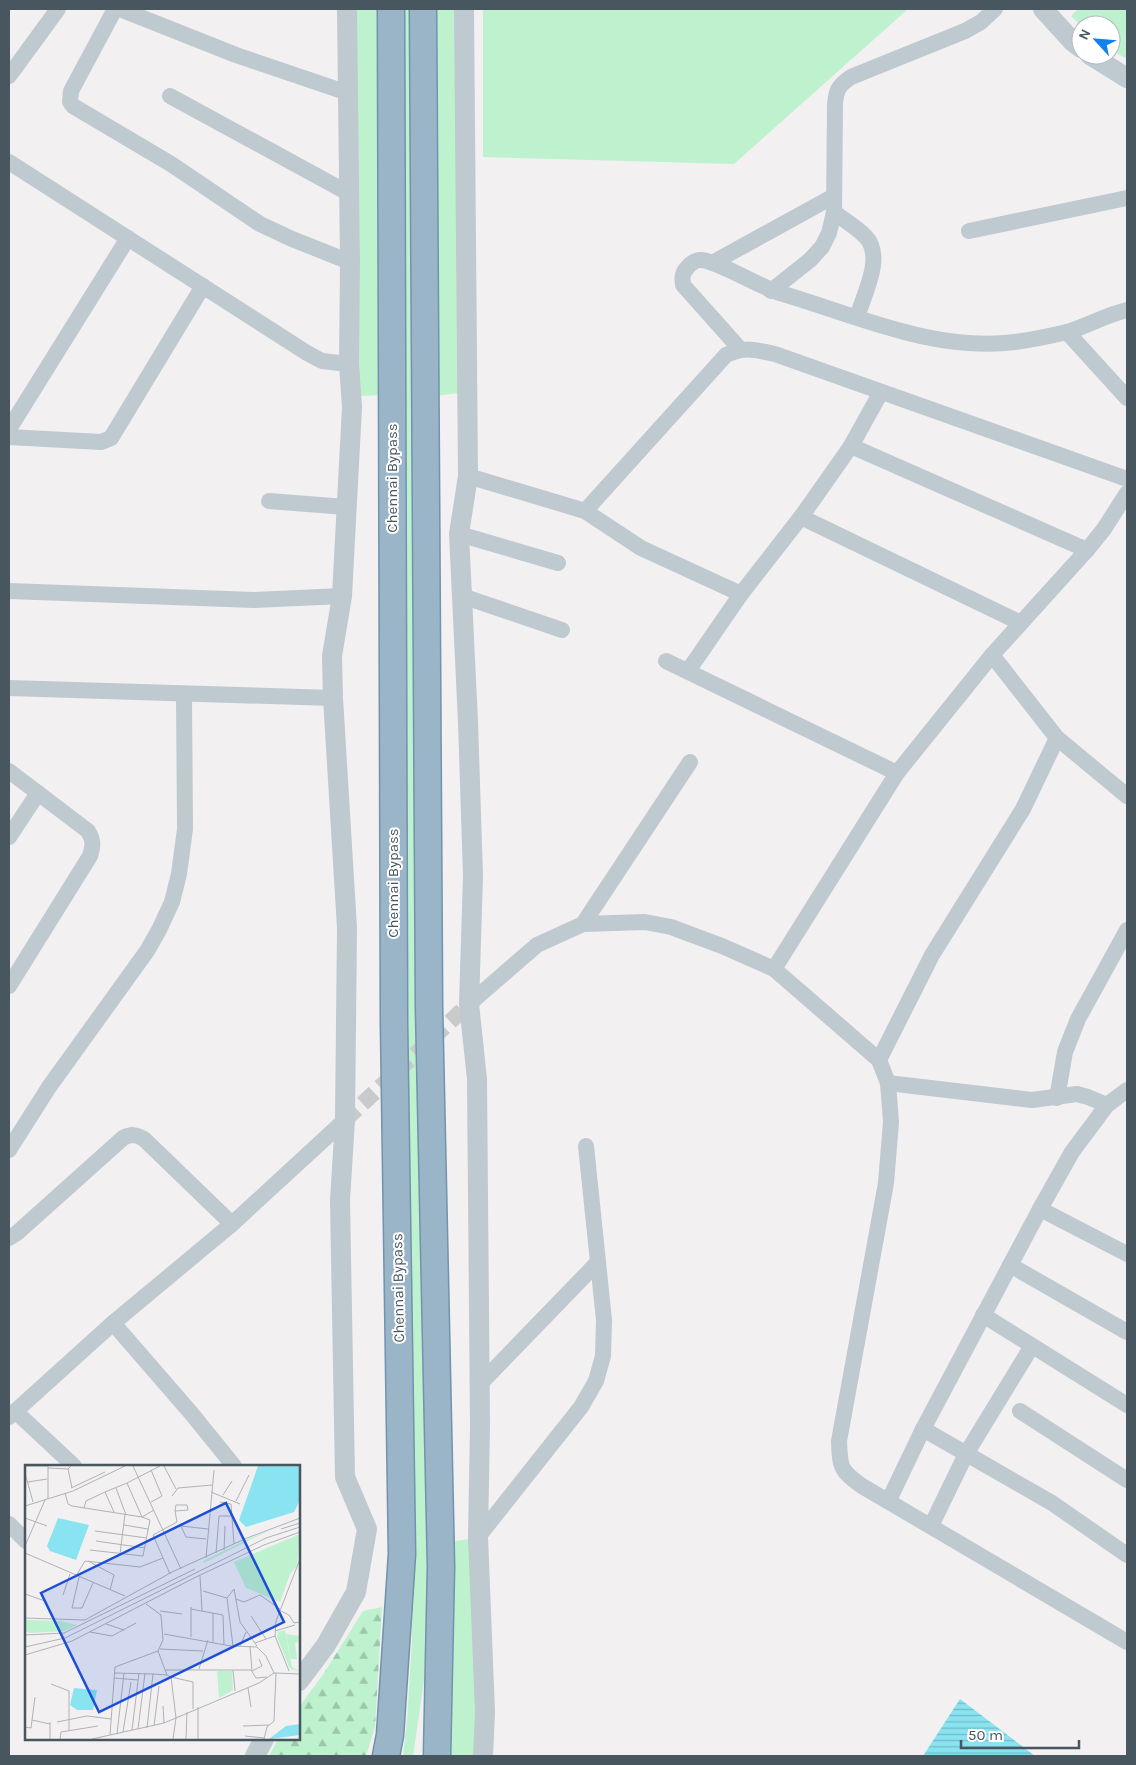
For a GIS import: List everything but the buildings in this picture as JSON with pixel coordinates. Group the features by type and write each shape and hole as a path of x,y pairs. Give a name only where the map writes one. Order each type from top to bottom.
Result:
{"highway":[{"name":"Chennai Bypass","path":"386,1756 390,1735 402,1554 394,1022 391,9"},
{"path":"423,9 429,997 441,1567 436,1756"}],"street":[{"path":"9,76 58,9"},
{"path":"115,9 71,91 70,102 73,106 171,164 260,224 350,262"},
{"path":"120,9 236,55 348,94"},
{"path":"300,1680 326,1645 356,1592 367,1529 345,1477 340,1200 345,1120 347,928 332,656 342,596 352,407 349,364 350,194 347,9"},
{"path":"464,9 468,476 459,534 473,876 469,1004 477,1079 480,1384 478,1537 485,1712 483,1756"},
{"path":"771,291 810,260 822,247 829,233 834,212 835,105 836,93 841,84 851,77 965,31 981,22 995,9"},
{"path":"1043,9 1071,40"},
{"path":"1106,65 1127,78"},
{"path":"170,96 350,194"},
{"path":"9,162 307,354 322,361 349,364"},
{"path":"714,262 834,196"},
{"path":"969,231 1127,198"},
{"path":"834,212 865,236 874,251 874,262 857,317"},
{"path":"9,429 128,238"},
{"path":"740,349 683,285 682,277 692,262 700,260 714,262 771,291 926,338 968,343 1014,342 1067,332 1127,310"},
{"path":"9,437 101,442 111,438 203,286"},
{"path":"1067,332 1127,398"},
{"path":"585,510 720,361 726,355 740,349 752,349 775,354 1127,479"},
{"path":"688,671 741,594 801,517 851,446 881,392"},
{"path":"851,446 1087,550"},
{"path":"468,476 585,510 641,548 741,594"},
{"path":"774,969 897,773 992,655 1087,550 1104,529 1127,493"},
{"path":"270,501 346,508"},
{"path":"801,517 1021,623"},
{"path":"459,534 558,563"},
{"path":"9,591 254,600 342,596"},
{"path":"462,596 562,630"},
{"path":"992,655 1056,738 1127,796"},
{"path":"666,661 897,773"},
{"path":"9,688 333,698"},
{"path":"9,1150 49,1087 146,951 159,930 172,902 179,874 185,829 184,694"},
{"path":"879,1060 932,955 1023,810 1056,738"},
{"path":"583,924 690,762"},
{"path":"9,771 88,831 92,838 93,846 90,856 9,986"},
{"path":"9,837 38,793"},
{"path":"469,1004 537,945 583,924 645,922 671,928 722,946 774,969 879,1060 888,1083 891,1122 886,1183 839,1441 839,1462 848,1476 1127,1642"},
{"path":"1057,1098 1065,1052 1078,1019 1127,930"},
{"path":"888,1083 1032,1100 1077,1094 1088,1096 1107,1105"},
{"path":"889,1500 923,1429 1072,1152 1107,1105 1127,1090"},
{"path":"73,1465 12,1414 113,1323 232,1224 345,1120"},
{"path":"9,1238 17,1233 122,1138 129,1134 138,1135 144,1139 232,1224"},
{"path":"478,1537 582,1407 596,1381 603,1356 604,1320 586,1146"},
{"path":"1040,1209 1127,1254"},
{"path":"480,1384 598,1262"},
{"path":"1010,1265 1127,1332"},
{"path":"983,1315 1127,1405"},
{"path":"113,1323 233,1465"},
{"path":"931,1526 966,1454 1032,1346"},
{"path":"1020,1411 1127,1480"},
{"path":"923,1429 1052,1503 1127,1555"},
{"path":"9,1524 25,1540"},
{"path":"255,1756 263,1740"}],"green space":[{"path":"356,9 383,9 382,395 360,396 358,359 360,260"},
{"path":"399,9 416,9 430,1640 413,1756 403,1756 412,1641 407,1260"},
{"path":"433,9 455,9 459,393 435,396"},
{"path":"483,9 908,9 734,164 483,157"},
{"path":"1078,9 1127,9 1127,59 1121,56 1121,15 1072,15"},
{"path":"469,1539 477,1713 476,1756 446,1756 450,1542"},
{"path":"382,1607 375,1727 366,1756 269,1756 277,1740 300,1740 300,1706 324,1673 363,1611"}],"water":[{"path":"960,1699 1035,1756 923,1756"}],"tunnel":[{"path":"345,1120 469,1004"}]}
